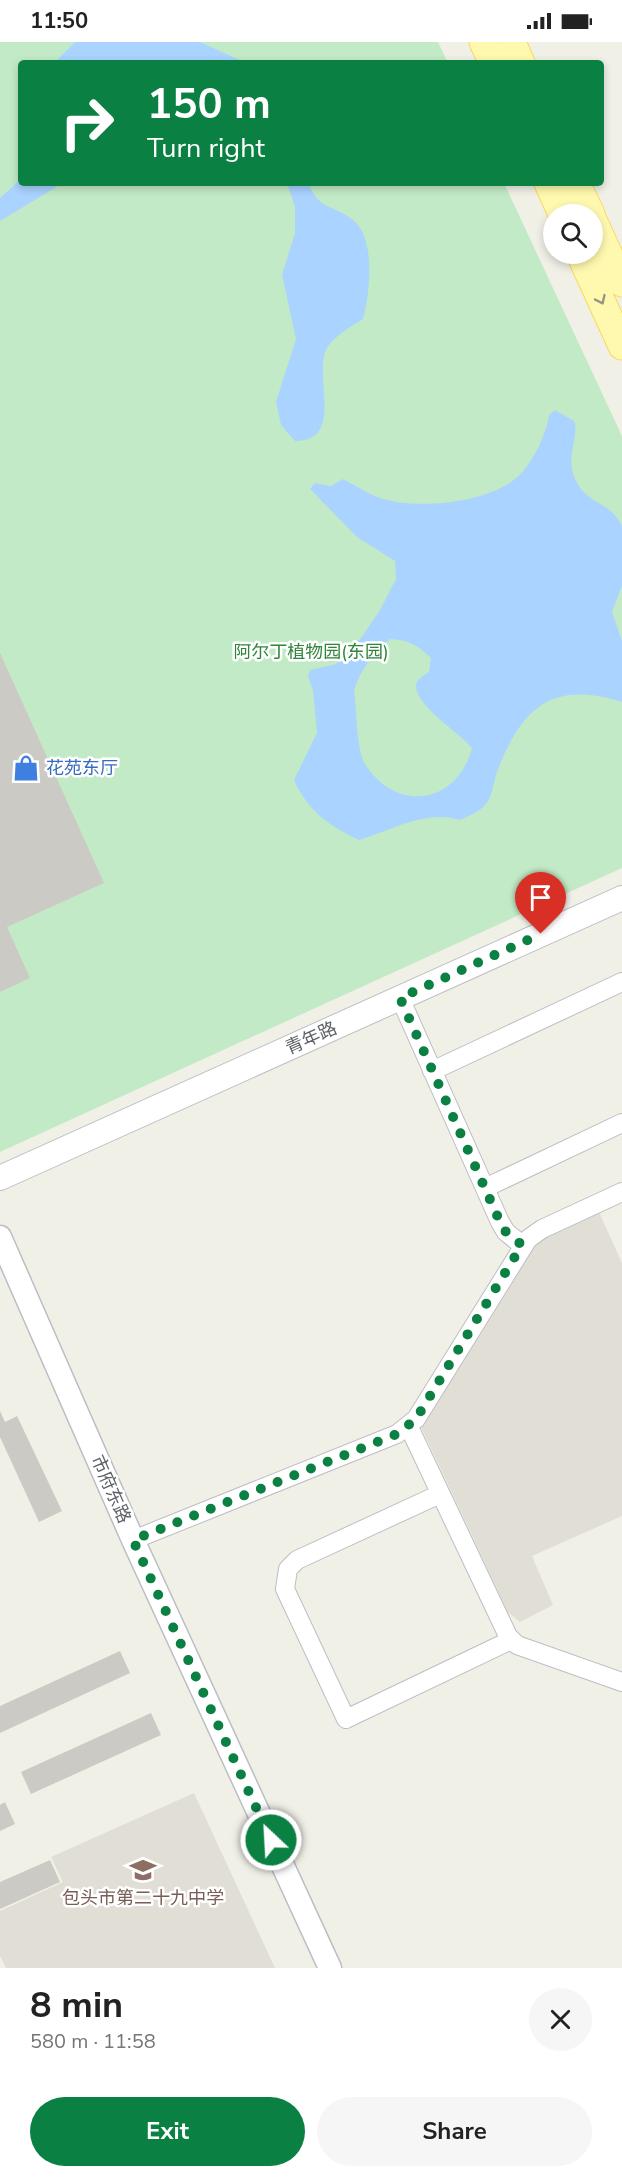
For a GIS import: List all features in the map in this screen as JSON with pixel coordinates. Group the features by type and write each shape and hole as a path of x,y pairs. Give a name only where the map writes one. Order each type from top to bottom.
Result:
{"main road":[{"path":"483,42 492,60"},
{"path":"512,42 521,60"},
{"path":"549,186 557,204"},
{"path":"577,186 586,204"},
{"path":"603,241 622,283"},
{"path":"585,264 622,345"},
{"name":"青年路","path":"0,1178 622,898"}],"street":[{"path":"432,1071 622,982"},
{"path":"400,998 484,1188 506,1232 522,1245"},
{"path":"484,1188 622,1123"},
{"path":"133,1540 397,1434 409,1427 522,1245 542,1229 622,1192"},
{"name":"市府东路","path":"0,1237 133,1540 330,1968"},
{"path":"409,1427 511,1640 517,1645 622,1682"},
{"path":"440,1494 297,1560 288,1569 285,1589 346,1719 511,1640"}],"shaded area":[{"path":"599,1212 622,1263 622,1516 532,1556 553,1605 520,1622 508,1612 421,1427 525,1255 539,1239"},
{"name":"包头市第二十九中学","path":"194,1793 275,1968 6,1968 0,1956 0,1911 63,1882 51,1857"}],"green space":[{"name":"阿尔丁植物园(东园)","path":"0,42 438,42 447,60 18,60 18,186 505,186 622,436 622,868 0,1152"}],"water":[{"path":"75,42 200,42 239,60 57,60"},
{"path":"18,182 18,186 58,186 0,221 0,198"},
{"path":"288,186 310,186 322,203 353,220 365,239 369,281 363,319 334,339 327,348 323,360 324,419 319,430 310,438 295,441 281,425 276,402 296,339 282,275 295,233 295,207"},
{"path":"555,410 574,421 575,434 571,463 576,481 587,495 611,512 622,526 622,586 612,612 622,641 622,702 598,696 576,695 558,697 543,704 529,715 517,731 497,772 492,793 481,809 460,820 447,817 422,819 359,840 320,816 306,800 294,780 317,733 313,691 308,676 310,670 336,664 361,638 380,610 396,579 395,561 357,537 310,489 315,483 331,486 343,479 375,496 411,504 447,502 483,495 511,482 525,469 541,442 549,415","holes":["390,639 412,644 431,658 429,672 421,677 416,685 418,693 430,710 472,748 464,767 453,781 440,791 425,796 409,796 393,790 378,780 365,764 360,749 354,691 360,676 373,656"]}],"building":[{"name":"花苑东厅","path":"0,653 104,883 7,927 30,978 0,992"},
{"path":"0,1411 5,1422 17,1416 62,1511 39,1522 0,1437"},
{"path":"120,1651 130,1673 0,1733 0,1706"},
{"path":"151,1713 161,1735 31,1794 21,1772"},
{"path":"5,1802 15,1824 0,1831 0,1805"},
{"path":"50,1860 60,1882 0,1909 0,1882"}],"place":[{"name":"花苑东厅","path":"26,768"},
{"name":"包头市第二十九中学","path":"143,1870"}],"route":[{"path":"271,1840 133,1540 397,1434 416,1419 522,1245 506,1232 500,1222 400,998 541,934"}]}
